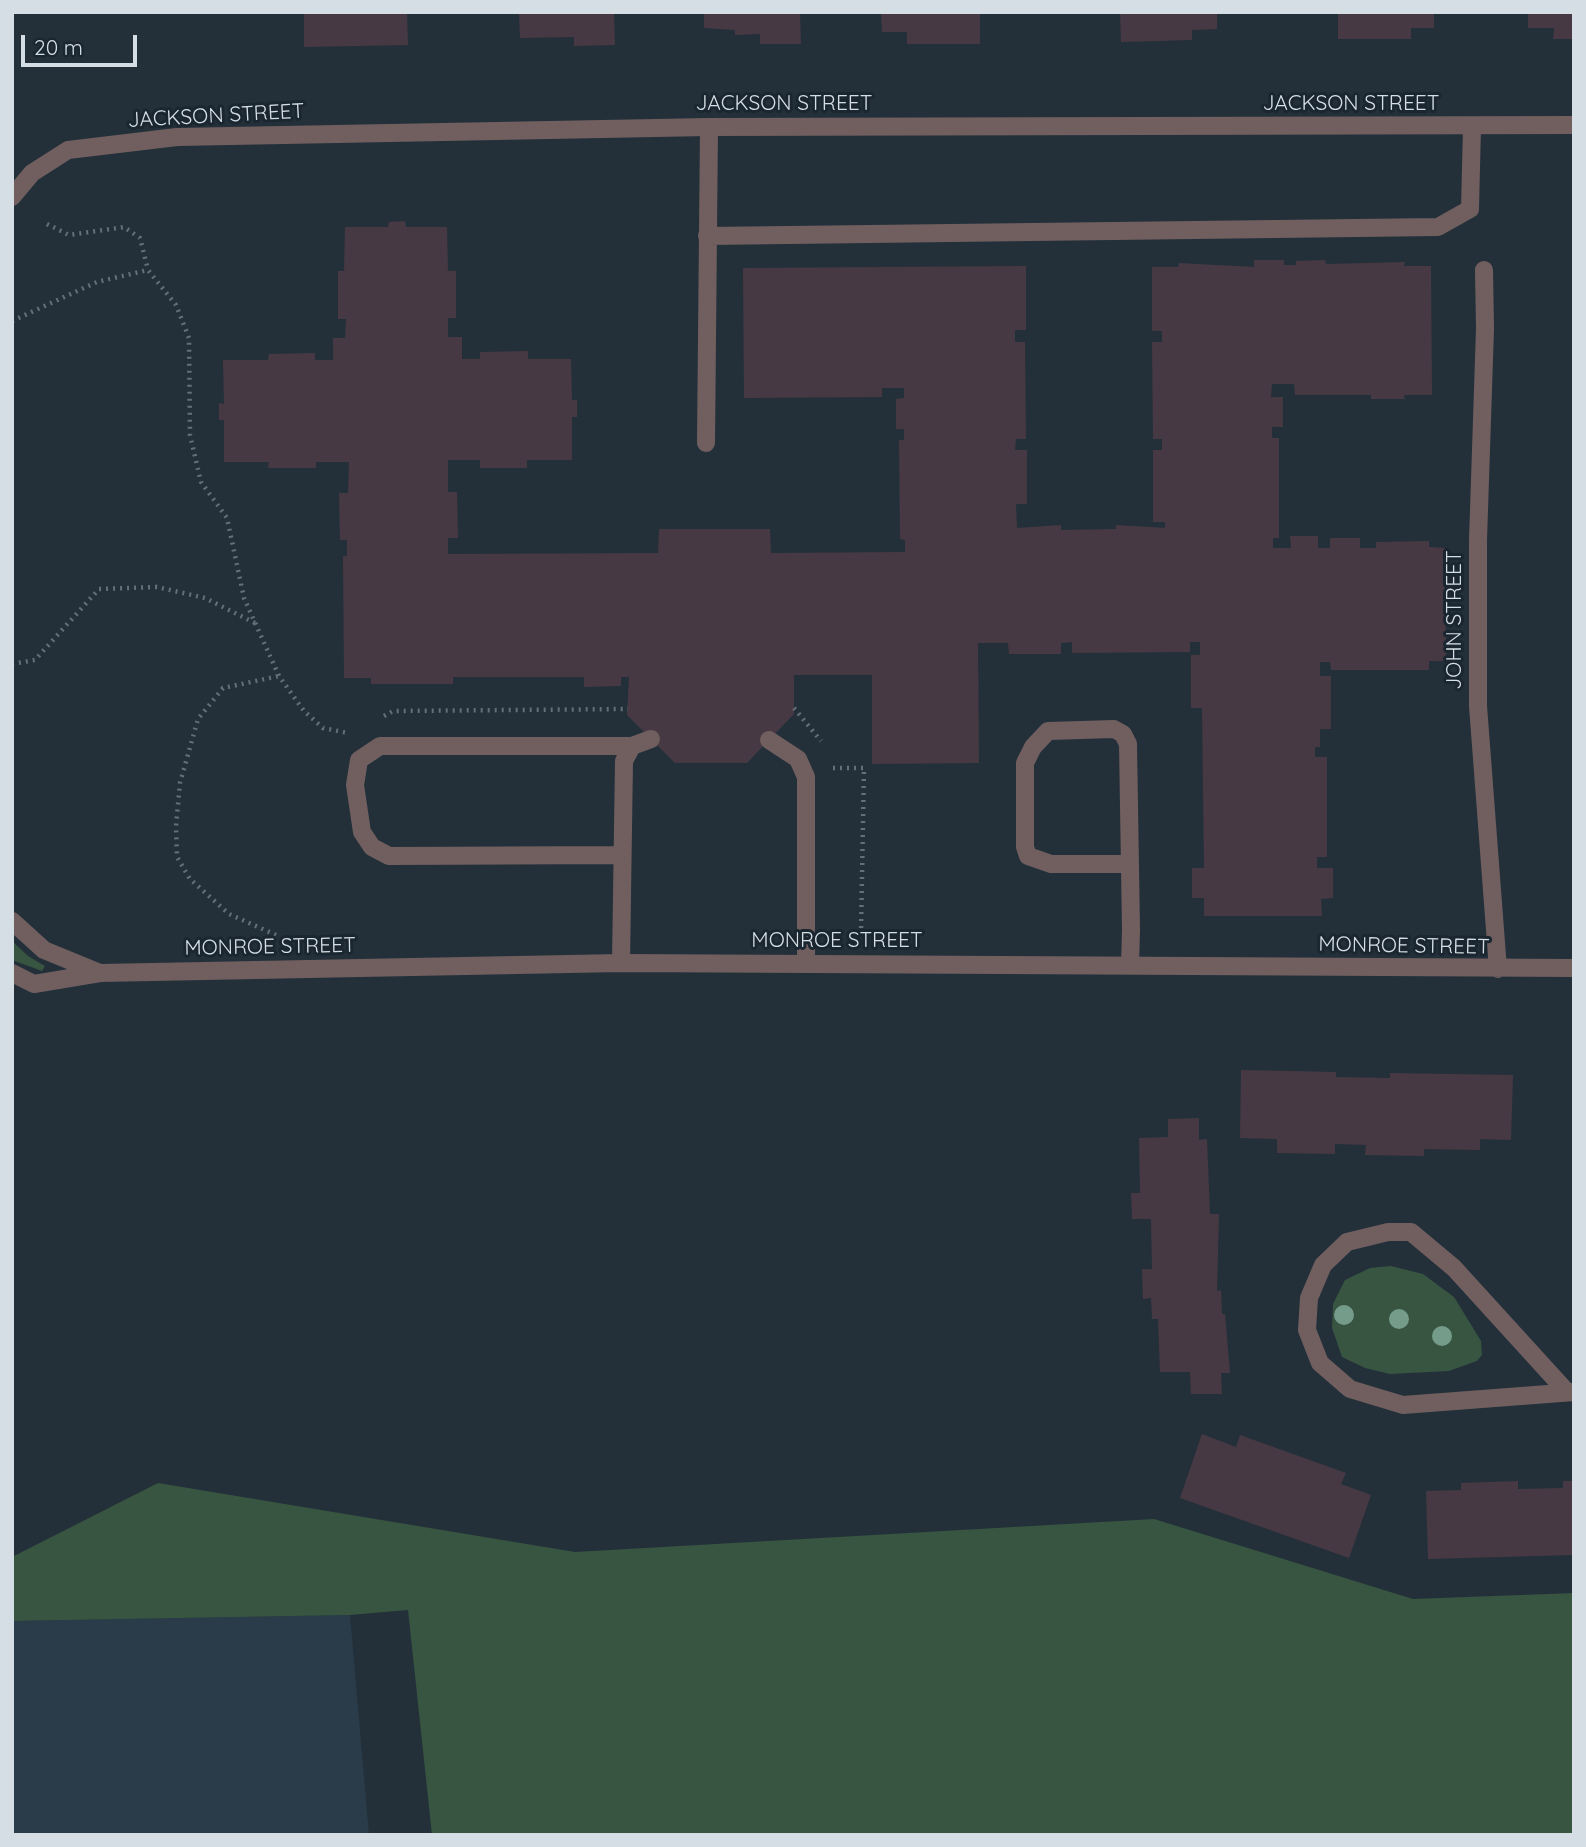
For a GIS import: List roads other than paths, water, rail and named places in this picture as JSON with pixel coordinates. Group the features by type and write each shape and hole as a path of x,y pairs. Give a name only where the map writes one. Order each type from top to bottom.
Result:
{"street":[{"name":"JACKSON STREET","path":"12,197 32,173 68,150 177,137 709,127 1574,125"},
{"path":"706,443 709,127"},
{"path":"707,236 1437,227 1470,209 1472,127"},
{"name":"JOHN STREET","path":"1483,270 1485,328 1478,706 1498,969"},
{"path":"1130,864 1051,864 1028,856 1024,847 1025,763 1033,747 1048,731 1107,729 1123,733 1128,744 1130,864 1130,965"},
{"path":"622,855 390,856 372,847 362,832 355,785 359,760 380,746 632,746 651,739"},
{"path":"769,740 798,759 806,777 806,963"},
{"path":"621,963 624,761 632,746"},
{"path":"12,921 44,950 100,973"},
{"name":"MONROE STREET","path":"12,973 34,984 100,973 621,963 1574,968"},
{"path":"1388,1232 1411,1232 1454,1268 1570,1391 1403,1405 1350,1389 1320,1363 1307,1330 1309,1298 1322,1265 1347,1242 1388,1232"}]}
